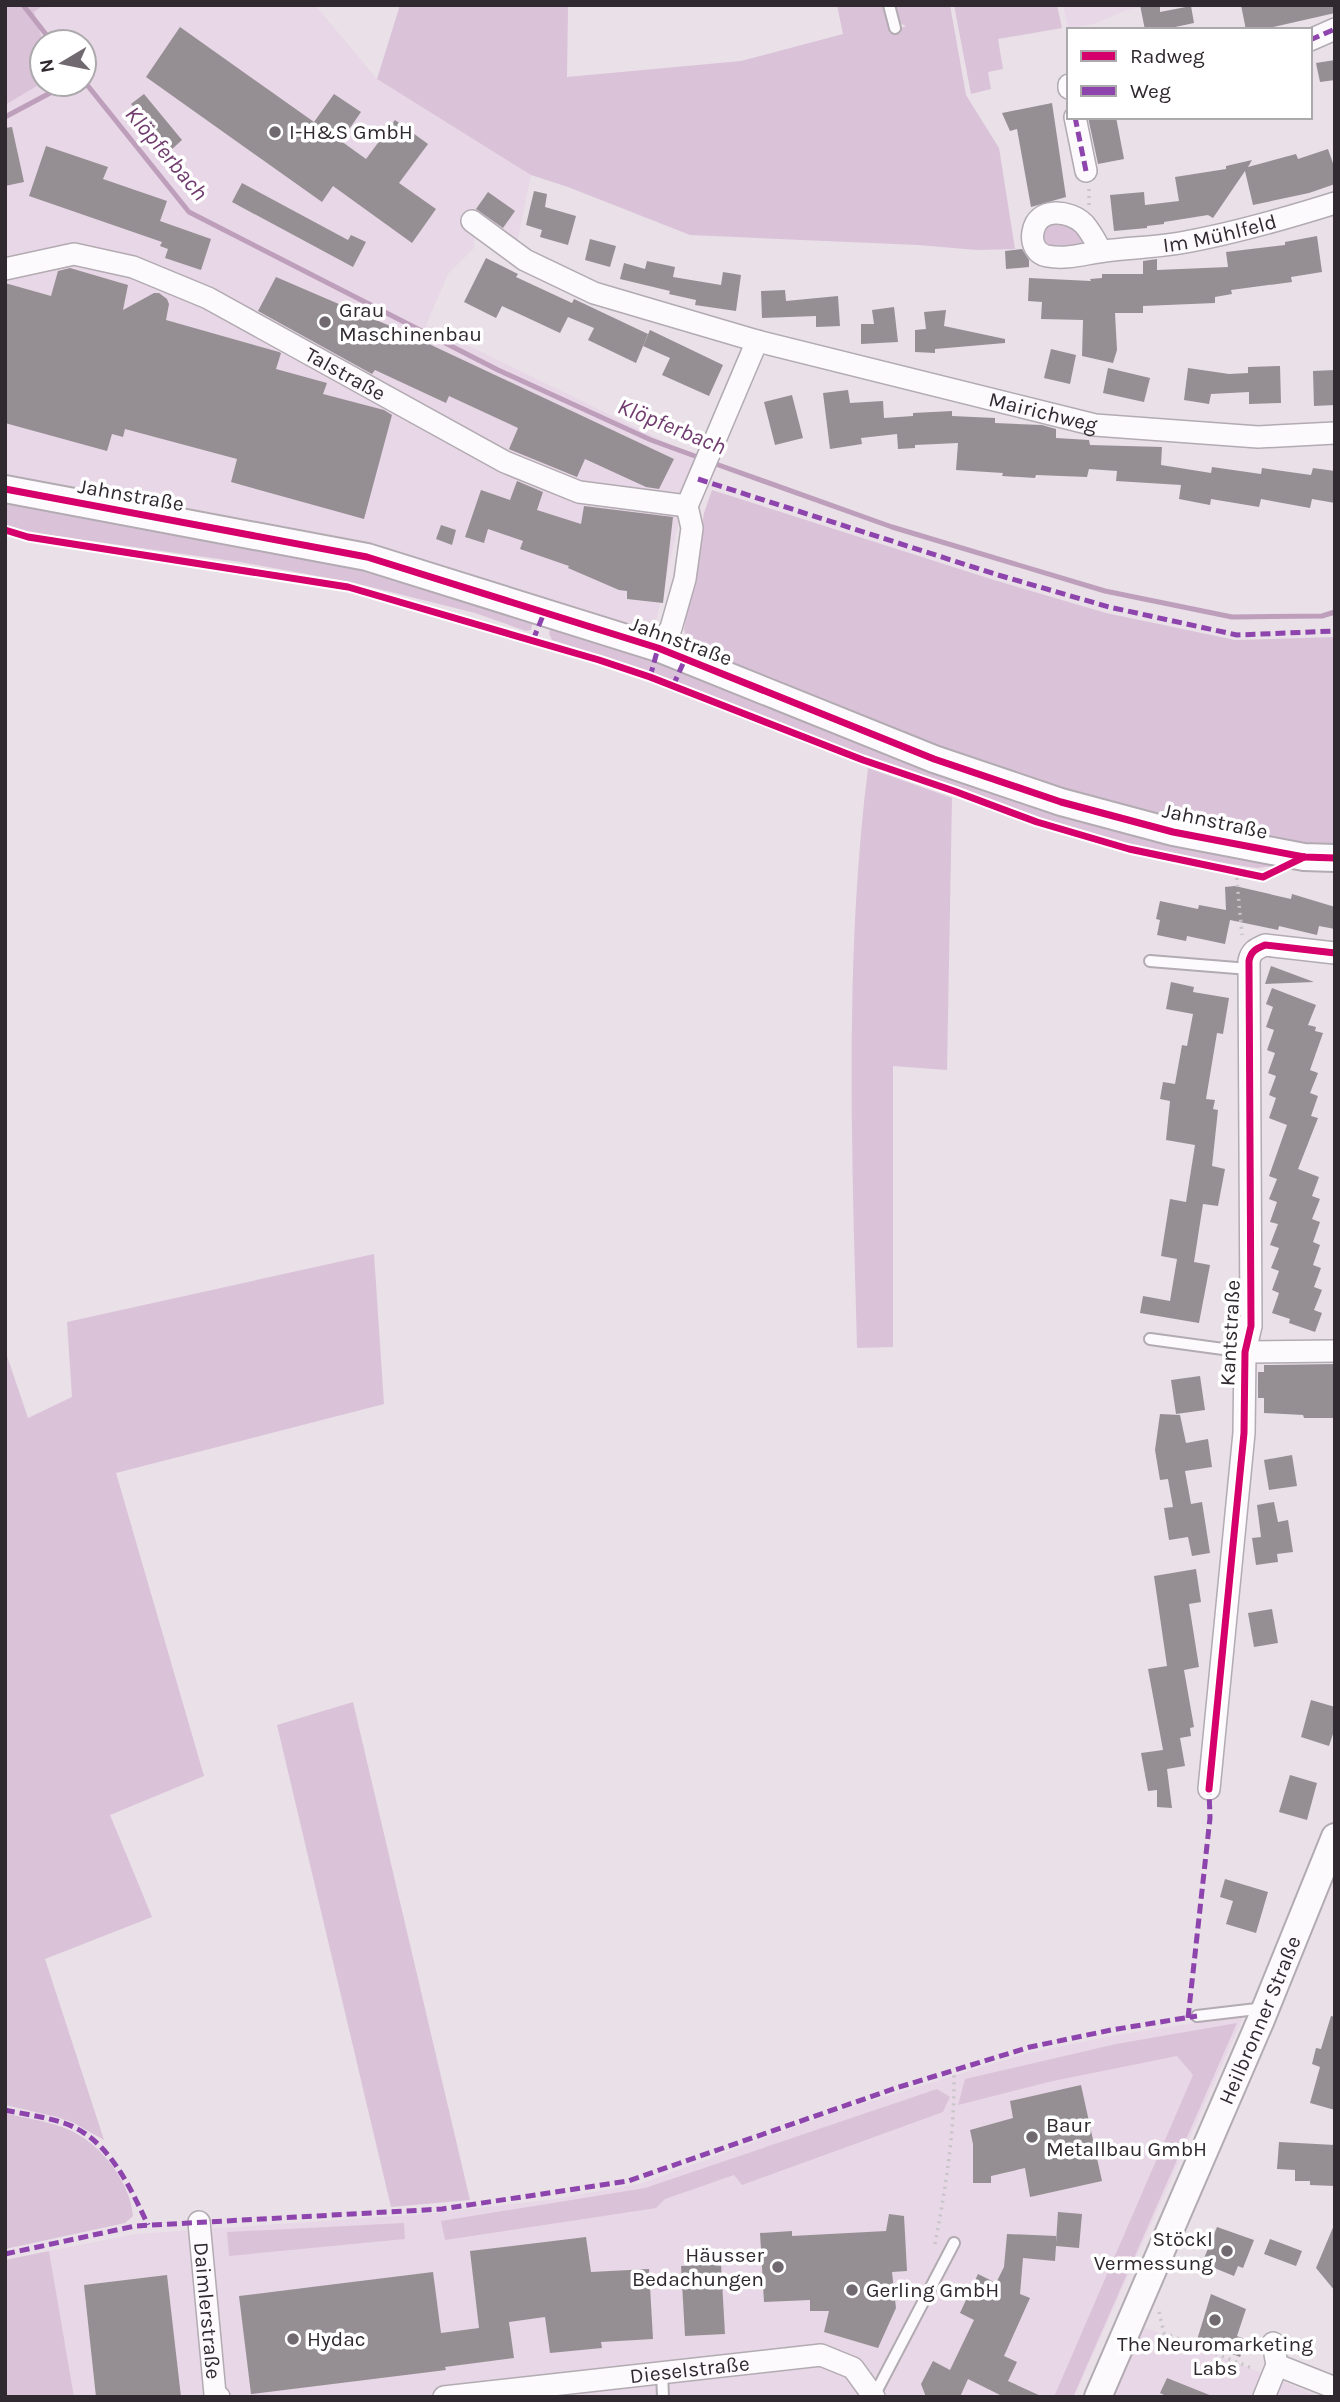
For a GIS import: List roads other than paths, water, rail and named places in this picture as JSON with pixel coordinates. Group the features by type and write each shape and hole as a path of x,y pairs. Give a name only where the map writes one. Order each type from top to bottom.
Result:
{"street":[{"path":"1312,39 1335,29"},
{"path":"1075,119 1086,171"},
{"name":"Im Mühlfeld","path":"1101,251 1085,225 1071,215 1052,212 1044,215 1033,231 1034,247 1038,253 1079,257 1101,251 1179,243 1275,221 1335,203"},
{"name":"Mairichweg","path":"472,221 525,260 594,293 757,341 1095,425 1258,438 1335,433"},
{"name":"Talstraße","path":"5,269 74,254 133,267 208,298 413,418 505,461 579,492 687,506"},
{"path":"658,648 671,628 685,579 692,528 687,506 757,341"},
{"name":"Jahnstraße","path":"5,489 367,557 658,648 934,759 1061,802 1173,832 1304,857 1335,858"},
{"path":"1250,961 1256,949 1265,945 1335,953"},
{"name":"Kantstraße","path":"1209,1789 1244,1433 1245,1352 1251,1326 1250,961"},
{"path":"1245,1352 1335,1351"},
{"name":"Heilbronner Straße","path":"1098,2397 1265,2008 1335,1837"},
{"name":"Daimlerstraße","path":"199,2222 215,2394 219,2397"},
{"path":"1264,2397 1275,2370 1273,2343"},
{"name":"Dieselstraße","path":"444,2397 821,2355 853,2368 874,2396"},
{"path":"1275,2370 1335,2388"}],"lane":[{"path":"889,5 895,28"},
{"path":"1150,961 1250,961"},
{"path":"1150,1339 1245,1352"},
{"path":"1197,2015 1265,2008"},
{"path":"874,2396 954,2243"},
{"path":"662,2372 663,2397"}],"waterway":[{"name":"Klöpferbach","path":"23,5 41,28"},
{"path":"5,117 41,98"},
{"name":"Klöpferbach","path":"98,98 189,212 498,370 651,440 703,459"},
{"name":"Klöpferbach","path":"713,463 892,527 1105,591 1232,617 1322,616 1335,612"}],"place":[{"name":"I-H&S GmbH","path":"275,132"},
{"name":"Grau Maschinenbau","path":"325,322"},
{"name":"Baur Metallbau GmbH","path":"1032,2137"},
{"name":"Stöckl Vermessung","path":"1227,2251"},
{"name":"Häusser Bedachungen","path":"778,2267"},
{"name":"Gerling GmbH","path":"852,2290"},
{"name":"The Neuromarketing Labs","path":"1215,2320"},
{"name":"Hydac","path":"293,2339"}]}
